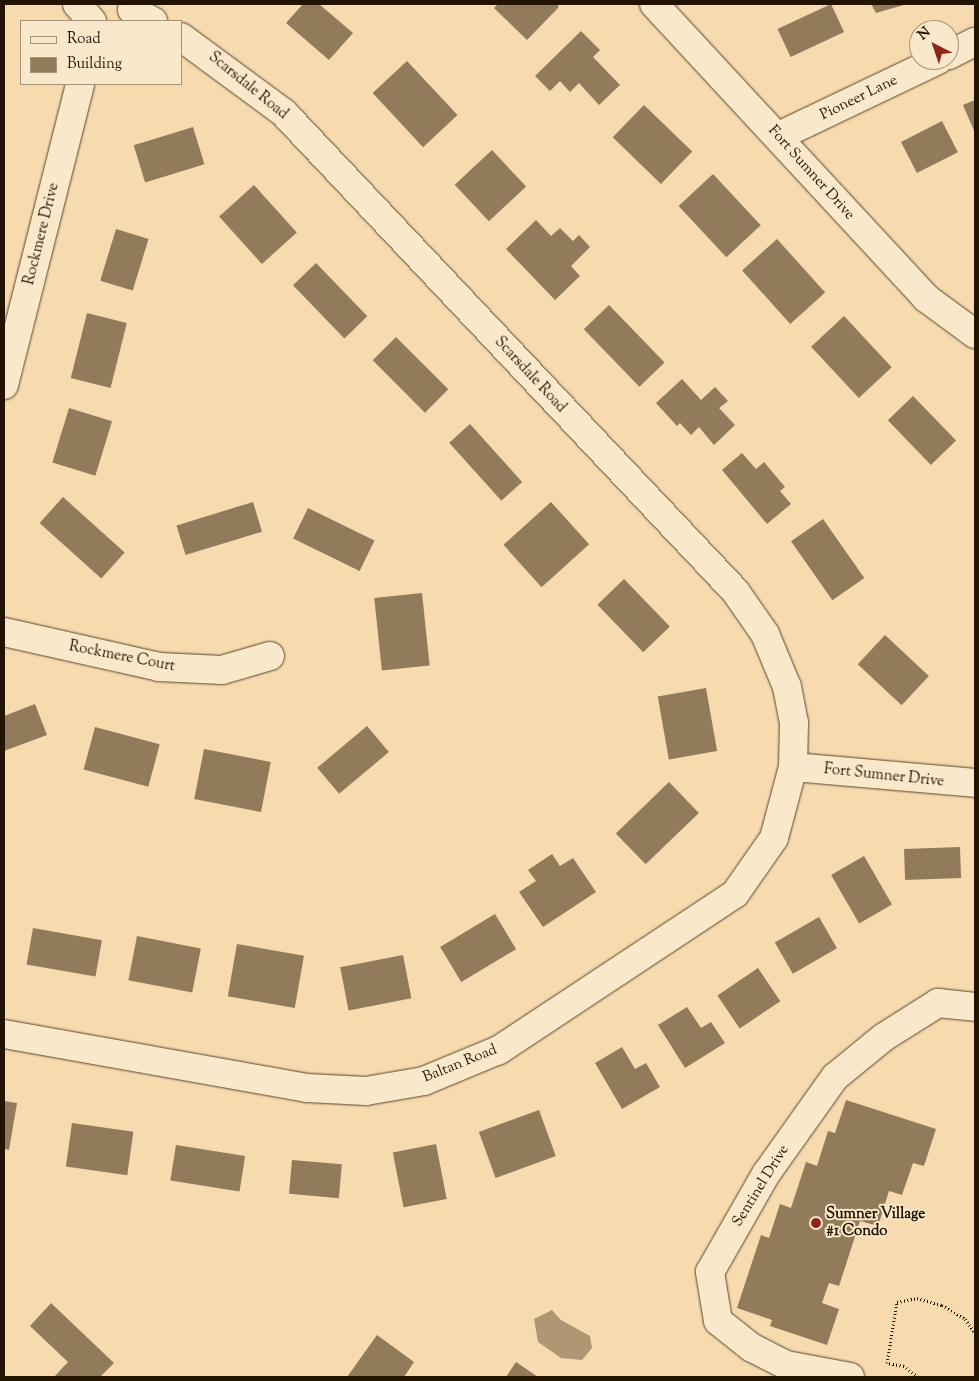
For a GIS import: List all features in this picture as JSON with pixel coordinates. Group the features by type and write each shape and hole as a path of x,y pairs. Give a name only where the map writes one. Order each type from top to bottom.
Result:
{"street":[{"path":"77,4 91,20"},
{"name":"Fort Sumner Drive","path":"654,4 779,136 926,298 975,334"},
{"name":"Scarsdale Road","path":"182,38 284,113 735,591 765,634 787,687 794,724 793,767"},
{"path":"959,50 975,42"},
{"name":"Pioneer Lane","path":"779,136 917,70"},
{"name":"Rockmere Drive","path":"4,385 80,85"},
{"name":"Rockmere Court","path":"4,632 159,667 222,670 270,656"},
{"name":"Fort Sumner Drive","path":"793,767 975,783"},
{"name":"Baltan Road","path":"4,1034 307,1088 366,1091 424,1081 498,1050 735,894 774,838 793,767"},
{"name":"Sentinel Drive","path":"850,1377 786,1365 752,1348 718,1321 710,1272 766,1174 834,1077 938,1003 975,1007"}],"path":[{"path":"918,1377 904,1366 887,1363 897,1302 917,1298 942,1305 965,1319 975,1333"}],"shaded area":[{"path":"552,1310 561,1320 590,1336 592,1348 582,1360 561,1358 538,1342 534,1319"}],"building":[{"path":"303,4 319,4 353,33 329,60 286,23"},
{"path":"498,4 557,4 559,7 527,40 494,8"},
{"path":"831,4 844,32 791,57 778,29"},
{"path":"871,4 907,4 876,13"},
{"path":"581,31 600,50 593,57 620,85 599,105 579,83 570,92 560,81 550,91 535,76"},
{"path":"407,61 457,115 423,147 373,93"},
{"path":"975,100 975,133 963,105"},
{"path":"644,105 692,152 661,184 613,137"},
{"path":"942,121 958,152 917,173 901,142"},
{"path":"193,127 204,164 145,182 134,145"},
{"path":"492,150 526,187 489,221 455,185"},
{"path":"713,174 761,225 726,257 679,206"},
{"path":"254,185 297,233 262,264 219,216"},
{"path":"536,220 551,236 560,228 573,241 579,235 590,247 571,266 580,276 555,300 506,249"},
{"path":"116,229 149,239 133,291 100,281"},
{"path":"777,239 825,293 790,324 742,270"},
{"path":"316,263 367,316 344,338 293,285"},
{"path":"609,305 665,363 639,387 584,329"},
{"path":"87,313 127,323 111,388 71,378"},
{"path":"844,316 892,367 859,398 811,347"},
{"path":"396,337 448,389 425,413 373,360"},
{"path":"682,379 701,400 715,387 728,401 719,408 735,425 714,445 699,427 691,435 680,423 677,426 656,403"},
{"path":"913,396 956,441 931,465 888,420"},
{"path":"69,408 112,421 95,476 52,463"},
{"path":"470,424 522,482 501,501 449,443"},
{"path":"742,453 756,469 764,462 785,487 780,491 791,504 767,524 722,470"},
{"path":"63,497 125,553 101,579 40,523"},
{"path":"253,502 262,532 186,555 176,525"},
{"path":"551,502 589,544 542,587 503,545"},
{"path":"308,508 375,540 360,571 293,539"},
{"path":"823,519 864,578 832,600 791,541"},
{"path":"624,579 670,626 643,652 597,605"},
{"path":"422,593 430,666 382,671 374,598"},
{"path":"885,635 929,676 902,705 858,664"},
{"path":"706,688 717,751 669,760 658,697"},
{"path":"35,704 47,735 4,751 4,716"},
{"path":"367,726 389,752 339,794 317,768"},
{"path":"95,727 160,744 148,787 84,770"},
{"path":"204,749 271,762 261,812 194,799"},
{"path":"669,782 699,813 646,864 616,833"},
{"path":"960,847 961,878 905,880 904,849"},
{"path":"552,854 560,866 573,858 596,892 543,927 519,892 536,881 528,870"},
{"path":"864,856 892,904 859,923 831,875"},
{"path":"495,914 516,949 461,982 440,947"},
{"path":"819,917 837,948 793,974 775,942"},
{"path":"33,928 102,940 96,977 27,964"},
{"path":"137,936 201,948 192,993 128,980"},
{"path":"237,944 304,956 295,1008 228,996"},
{"path":"403,955 411,998 349,1010 340,967"},
{"path":"758,968 780,1001 740,1029 717,995"},
{"path":"687,1007 701,1028 711,1022 725,1043 685,1068 658,1025"},
{"path":"622,1047 635,1069 646,1063 660,1087 622,1109 595,1063"},
{"name":"Sumner Village #1 Condo","path":"846,1100 936,1129 924,1166 913,1163 902,1195 889,1191 878,1226 860,1221 839,1286 829,1283 822,1303 839,1309 827,1345 770,1326 772,1320 737,1308 761,1235 769,1238 780,1204 791,1208 806,1162 817,1166 828,1131 835,1133"},
{"path":"4,1101 17,1103 9,1150 4,1149"},
{"path":"539,1110 556,1156 496,1178 479,1132"},
{"path":"72,1123 133,1132 127,1175 66,1167"},
{"path":"436,1144 447,1199 403,1207 393,1152"},
{"path":"176,1145 245,1156 240,1192 170,1181"},
{"path":"292,1160 342,1164 339,1198 289,1194"},
{"path":"51,1303 114,1363 100,1377 54,1377 68,1362 30,1326"},
{"path":"377,1335 414,1362 404,1377 347,1377"},
{"path":"516,1362 538,1377 506,1377"}],"place":[{"name":"Sumner Village #1 Condo","path":"816,1223"}]}
